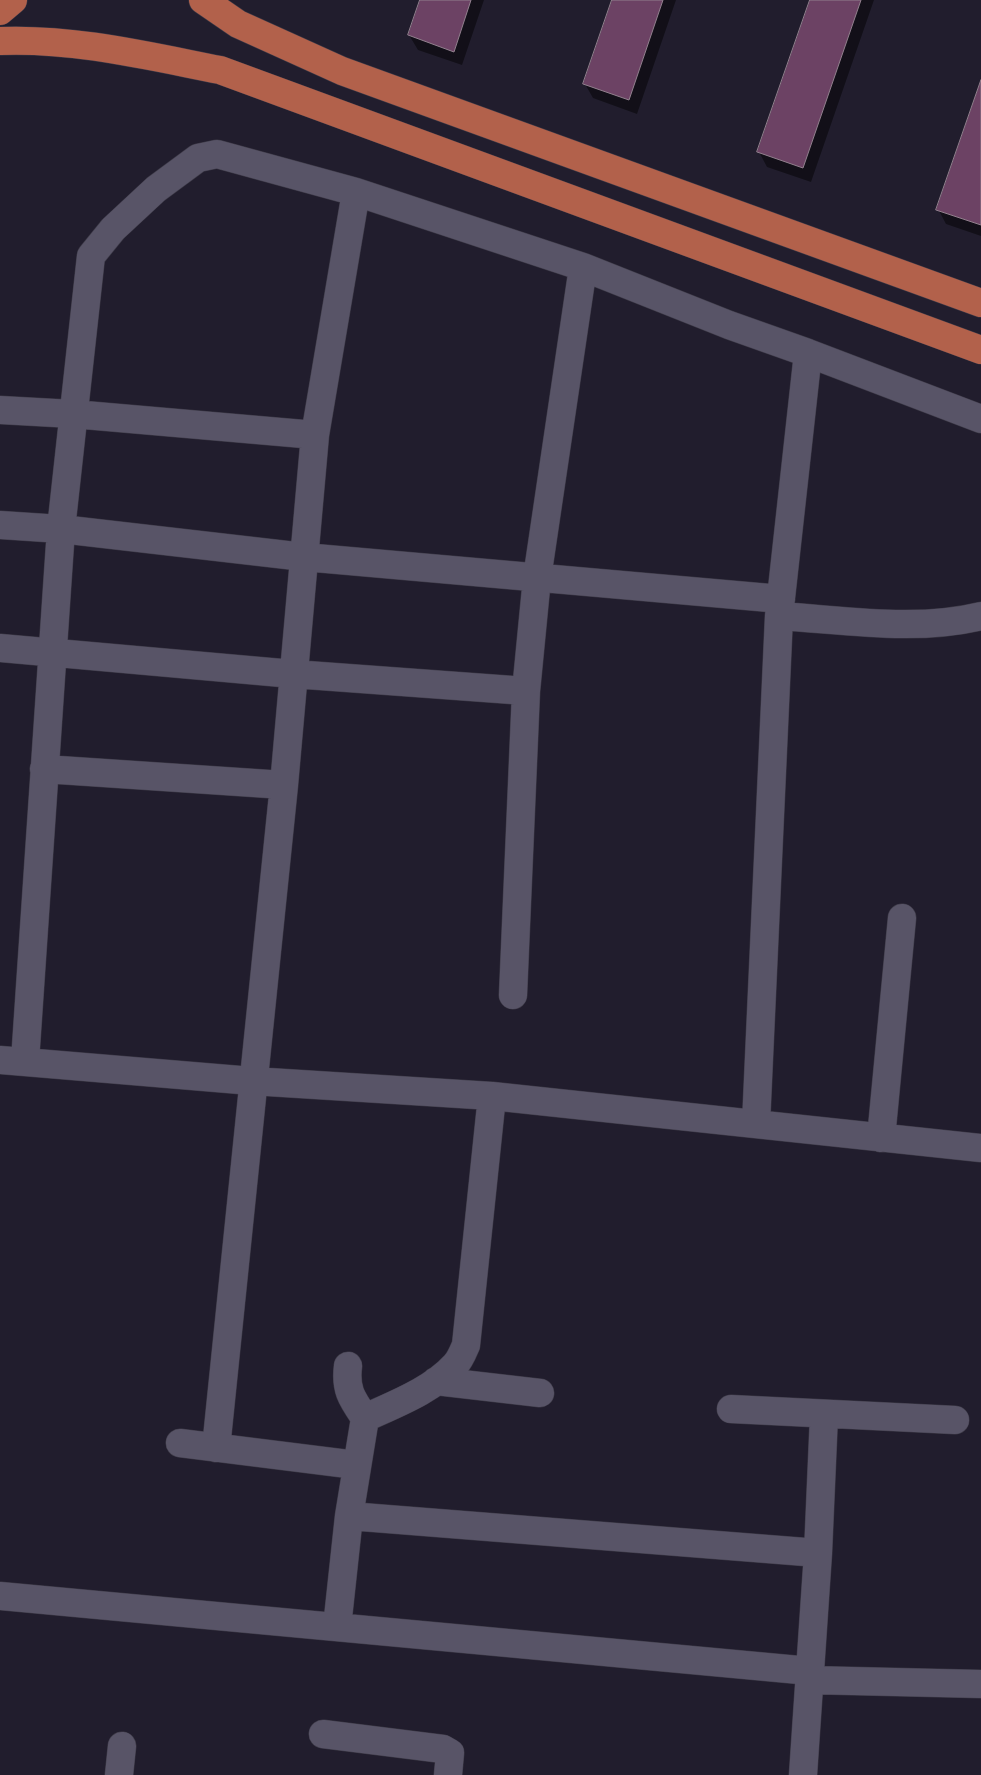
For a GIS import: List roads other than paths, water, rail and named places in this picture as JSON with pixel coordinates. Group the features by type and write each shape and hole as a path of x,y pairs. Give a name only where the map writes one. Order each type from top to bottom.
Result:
{"main road":[{"path":"0,11 13,0"},
{"path":"203,0 238,24 342,71 981,303"},
{"path":"0,41 23,40 116,49 220,70 981,350"}],"street":[{"path":"981,419 583,267 356,192 217,154 198,158 156,189 113,229 91,256 61,529 44,769 12,1061 252,1081 492,1096 981,1148"},
{"path":"216,1448 252,1081 284,785 315,435 356,192"},
{"path":"513,995 526,691 537,578 583,267"},
{"path":"756,1124 780,608 808,352"},
{"path":"0,410 73,414 315,435"},
{"path":"0,525 61,529 304,557 537,578 780,608 872,622 931,624 981,616"},
{"path":"0,648 293,674 526,691"},
{"path":"44,769 284,785"},
{"path":"881,1138 902,918"},
{"path":"365,1418 408,1398 436,1381 456,1364 466,1345 492,1096"},
{"path":"337,1627 349,1516 365,1418 351,1398 346,1381 348,1366"},
{"path":"436,1381 540,1393"},
{"path":"732,1409 955,1420"},
{"path":"803,1775 818,1552 824,1415"},
{"path":"180,1443 356,1465"},
{"path":"349,1516 818,1552"},
{"path":"0,1596 337,1627 809,1676 981,1684"},
{"path":"323,1734 444,1749 450,1753 448,1775"},
{"path":"120,1775 122,1746"}]}
